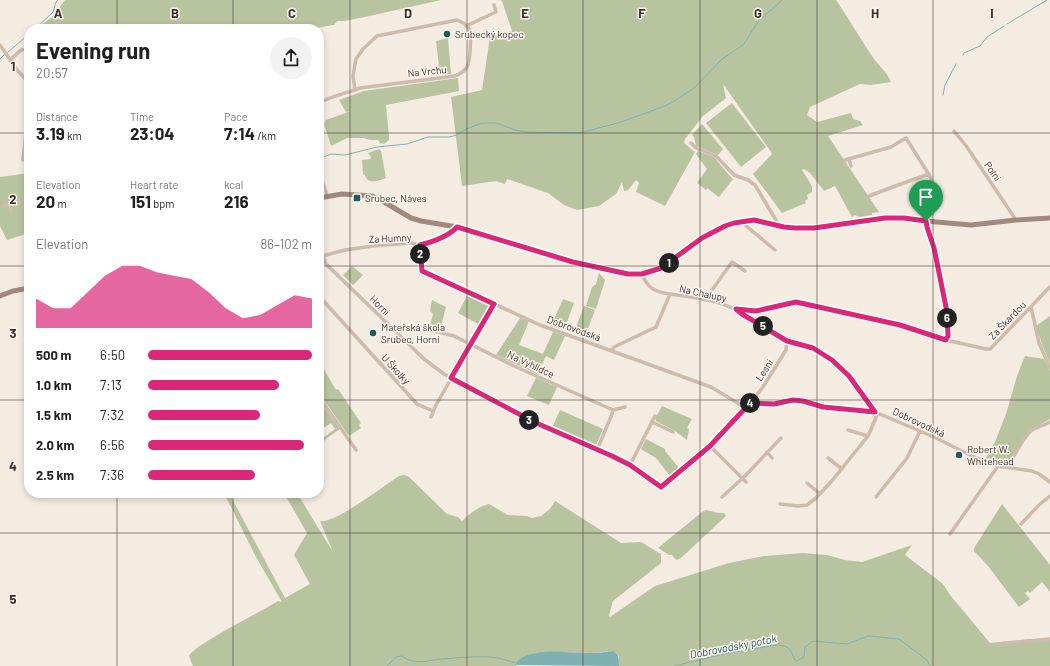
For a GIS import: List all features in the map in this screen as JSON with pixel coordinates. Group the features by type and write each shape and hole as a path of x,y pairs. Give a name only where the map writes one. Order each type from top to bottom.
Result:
{"main road":[{"path":"324,196 342,194 372,196 412,218 428,223 457,227 573,262 628,274 642,274 661,268 708,234 725,226 754,220 795,228 814,228 891,218 971,225 1050,218"},
{"path":"0,296 24,289"}],"street":[{"path":"355,90 353,76 356,59 363,49 377,36 457,20 466,26 496,12 494,5"},
{"name":"Na Vrchu","path":"324,101 360,88 455,76 463,72 468,65 471,35 469,28 466,26"},
{"path":"0,45 24,77"},
{"path":"10,60 21,50 24,49"},
{"name":"Polní","path":"954,131 1016,220"},
{"path":"844,160 897,144 908,137 929,174 931,178 931,186 926,221 934,248 947,312 948,336 946,340"},
{"path":"691,143 696,148 716,156 734,176 748,180 754,185 780,226"},
{"path":"23,160 24,151"},
{"path":"849,159 851,166"},
{"path":"869,196 898,184 929,174"},
{"path":"324,186 327,195"},
{"path":"3,206 24,201"},
{"path":"10,205 11,211"},
{"path":"742,222 775,250"},
{"name":"Za Humny","path":"324,256 345,250 373,246 411,243 420,245 430,243 454,231 457,227"},
{"name":"Dobrovodská","path":"420,245 423,273 440,279 540,325 711,387 746,408"},
{"name":"Horní","path":"324,261 424,359 451,378 534,422 630,465 661,487"},
{"path":"705,300 732,262 745,271"},
{"name":"Na Chalupy","path":"642,274 646,283 654,290 705,300 736,309 787,341 813,348 832,360 849,376 876,412"},
{"name":"Za Škardou","path":"736,309 756,311 796,302 900,325 976,348 990,349 1050,287"},
{"path":"612,350 614,347 656,327 670,294"},
{"name":"U Školky","path":"324,302 417,404 433,411"},
{"path":"431,417 451,378 494,304"},
{"path":"1031,307 1039,343 1050,368"},
{"name":"Na Vyhlídce","path":"430,330 454,336 514,366 613,410"},
{"name":"Lesní","path":"661,487 710,446 746,408 763,386 786,350 787,341"},
{"name":"Dobrovodská","path":"750,403 774,404 793,400 803,401 823,407 876,412 974,457 998,466 1032,471 1050,482"},
{"path":"324,404 356,450"},
{"path":"597,450 613,410 625,407"},
{"path":"780,504 798,506 807,505 820,494 868,436 876,412"},
{"path":"630,465 655,416"},
{"path":"652,422 673,432"},
{"path":"1007,467 1025,438 1032,430 1050,422"},
{"path":"848,430 868,436"},
{"path":"876,497 907,458 920,431"},
{"path":"722,497 781,438"},
{"path":"710,446 746,482"},
{"path":"767,452 772,458"},
{"path":"828,458 842,469"},
{"path":"950,534 998,466"},
{"path":"807,484 820,494"},
{"path":"1021,524 1050,496"},
{"path":"998,644 1050,639"}],"green space":[{"path":"65,0 441,0 365,17 337,21 334,25 324,27 324,24 43,24 52,17"},
{"path":"500,0 836,0 874,59 891,82 871,85 860,84 810,107 807,115 817,122 851,113 853,119 860,121 863,125 828,136 879,212 872,213 872,215 859,217 855,215 852,217 835,186 824,191 810,173 804,169 802,170 812,186 812,192 807,195 808,199 805,201 806,203 782,213 753,174 772,154 723,84 726,98 703,116 685,139 684,143 695,152 665,206 636,192 639,183 636,180 628,190 624,191 622,182 616,194 599,206 577,210 564,205 548,193 507,179 505,184 496,181 462,186 451,97 482,90 490,37 512,31 502,1"},
{"path":"448,38 451,74 440,75 436,41"},
{"path":"458,78 459,91 386,105 389,140 384,144 380,143 378,140 347,138 331,146 324,124 326,120 351,111 346,112 339,100 364,91"},
{"path":"732,103 766,147 741,167 706,123"},
{"path":"702,124 723,149 718,155 696,146 692,135"},
{"path":"379,149 381,151 386,178 371,181 368,180 363,174 362,160 370,159 371,157 368,153"},
{"path":"698,151 714,157 733,179 719,197 697,183 707,169 696,154"},
{"path":"24,174 24,235 7,240 0,226 0,177"},
{"path":"352,266 363,275 353,285 343,275"},
{"path":"599,273 605,280 596,309 586,306 592,287 596,284"},
{"path":"468,294 491,305 480,325 458,313"},
{"path":"563,299 574,303 564,330 551,326"},
{"path":"432,300 446,307 440,330 430,326 433,314 430,311"},
{"path":"584,306 595,310 585,337 574,333"},
{"path":"1050,316 1050,363 1036,326"},
{"path":"520,318 529,321 519,345 543,354 553,332 565,336 554,360 546,356 537,374 496,355"},
{"path":"1025,356 1044,359 1050,371 1050,419 1034,428 1008,464 1004,465 986,458 995,442 1006,414 1017,376"},
{"path":"324,370 336,390 338,389 361,423 359,425 361,428 349,436 324,400"},
{"path":"536,378 557,387 549,405 527,396"},
{"path":"662,406 692,419 687,428 689,429 687,440 675,431 656,421 656,417"},
{"path":"324,408 340,429 324,441 324,437 335,429 331,423 324,428"},
{"path":"560,410 603,429 596,445 594,446 552,428"},
{"path":"646,439 665,449 679,468 670,476 656,458 641,449"},
{"path":"404,475 409,477 447,514 458,517 462,521 474,511 489,504 508,515 527,516 532,518 541,516 550,509 555,501 621,543 641,542 661,554 661,563 613,601 609,615 610,617 655,586 729,563 764,556 803,553 827,555 845,560 862,562 912,545 905,555 943,584 950,595 990,643 1030,639 1050,639 1050,666 619,666 619,657 613,651 590,653 544,652 515,666 193,666 189,656 203,644 278,601 282,602 256,557 226,498 232,498 285,598 310,584 294,555 307,533 287,498 300,498 333,552 320,521 327,521 347,511 399,476"},
{"path":"1002,504 1050,565 1050,592 1042,582 1030,593 1028,591 1025,593 1030,599 1019,607 988,566 974,551 974,548"},
{"path":"706,510 724,513 726,516 681,558 677,560 672,555 669,555 658,548 702,512"}],"water":[{"path":"613,651 618,657 619,666 515,665 520,659 537,653 591,653"}],"waterway":[{"path":"40,24 53,12 58,0"},
{"path":"324,157 331,154 345,155 377,147 407,144 428,137 449,137 457,135 466,129 482,123 497,123 515,130 526,132 580,133 621,122 665,106 694,88 722,59 743,45 758,22 782,0"},
{"path":"1007,24 1047,0"},
{"path":"963,55 964,53 980,46 987,37 1004,26"},
{"path":"8,52 24,38"},
{"path":"0,59 4,55"},
{"path":"943,95 945,85 956,64"},
{"name":"Dobrovodský potok","path":"674,666 724,654 777,645 787,647 797,661 804,657 805,647 813,641 847,644 868,636 899,639 927,660 930,666"},
{"name":"Dobrovodský potok","path":"387,666 396,657 402,656 411,661 491,657 515,663"}],"place":[{"name":"Srubecký kopec","path":"447,34"},
{"name":"Srubec, Náves","path":"357,198"},
{"name":"Mateřská škola Srubec, Horní","path":"373,333"},
{"name":"Robert W. Whitehead","path":"959,455"}],"route":[{"path":"885,218 904,218 926,221 934,248 947,312 948,336 946,340 900,325 796,302 756,311 736,309 787,341 813,348 832,360 849,376 875,412 868,410 823,407 803,401 793,400 774,404 750,403 710,446 661,487 630,465 534,422 493,402 451,378 494,304 440,279 423,273 420,245 430,243 454,231 457,227 573,262 628,274 642,274 661,268 708,234 734,223 754,220 795,228 814,228 885,218"}]}
